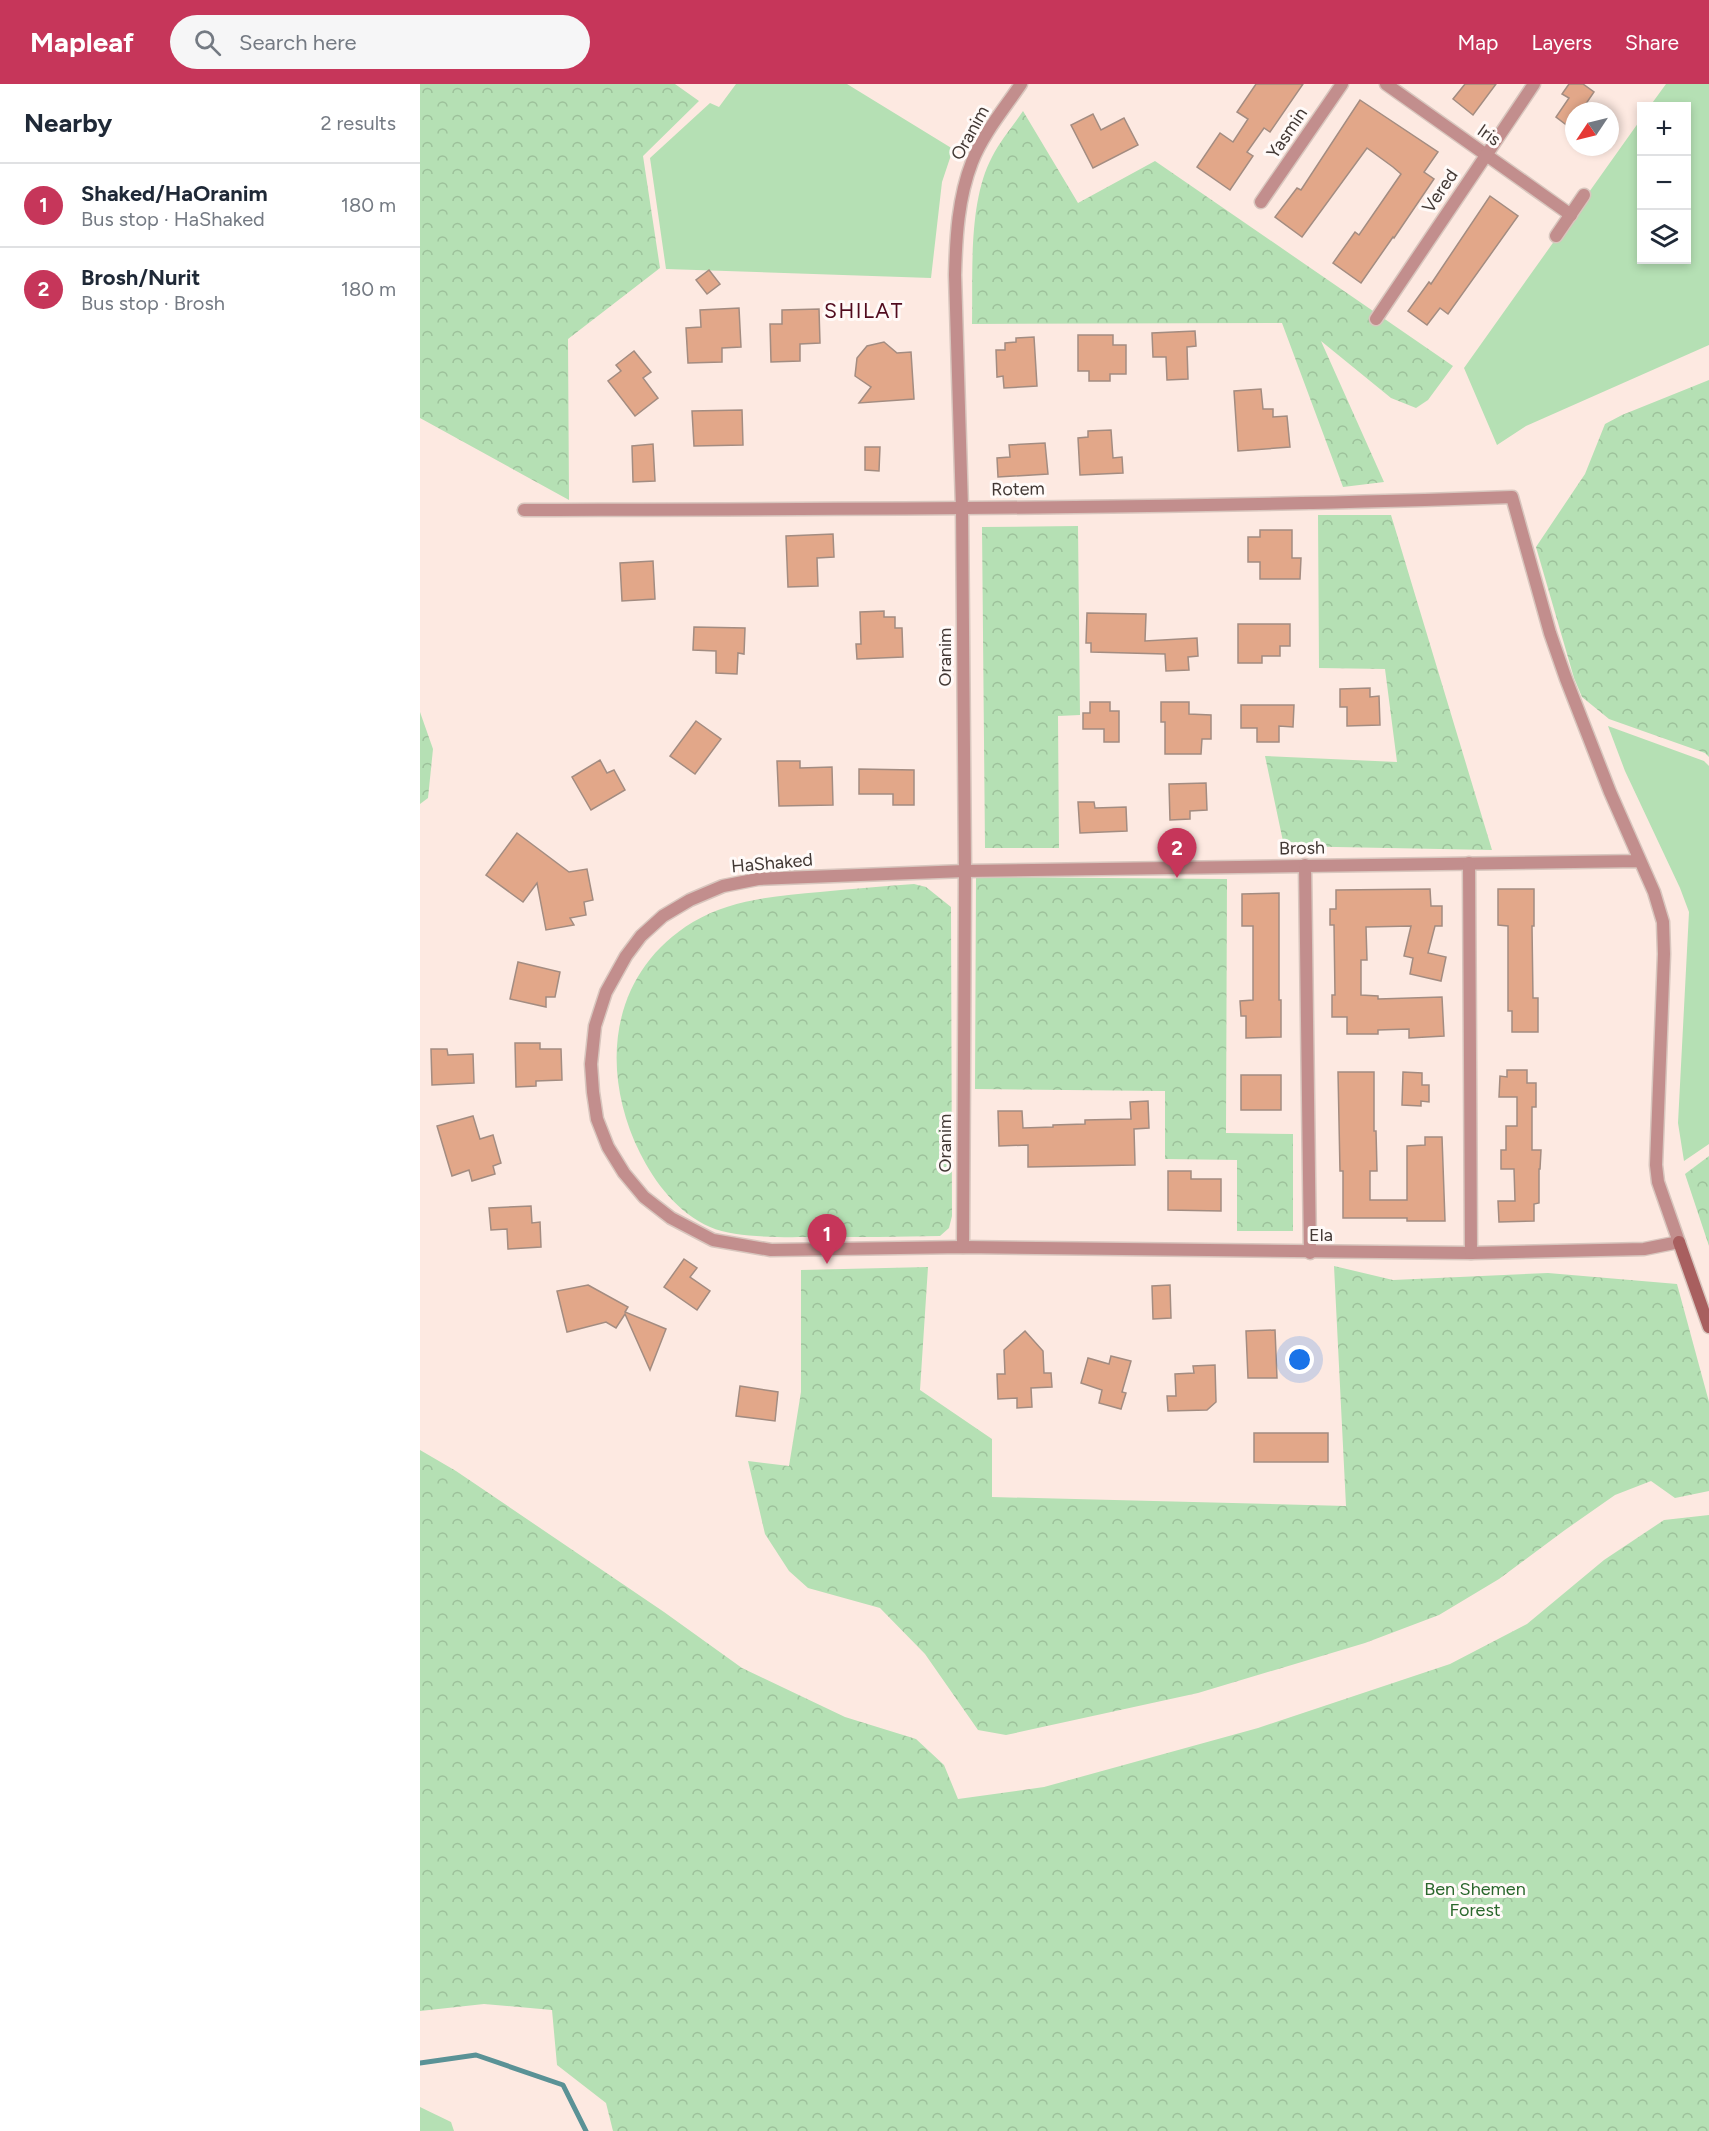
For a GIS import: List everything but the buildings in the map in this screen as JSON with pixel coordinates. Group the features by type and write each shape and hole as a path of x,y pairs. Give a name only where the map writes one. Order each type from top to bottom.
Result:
{"main road":[{"path":"1679,1242 1709,1327"}],"street":[{"name":"Oranim","path":"963,1247 965,871 962,508 955,275 958,221 966,180 983,141 1021,84"},
{"name":"Yasmin","path":"1261,202 1342,84"},
{"name":"Iris","path":"1386,84 1571,215"},
{"name":"Vered","path":"1376,319 1534,84"},
{"path":"1556,236 1584,195"},
{"name":"Rotem","path":"524,510 962,508 1420,500 1512,496 1553,642 1589,740 1639,861"},
{"path":"1639,861 1654,892 1663,922 1664,954 1656,1165 1660,1189 1679,1242"},
{"name":"Brosh","path":"965,871 1639,861"},
{"path":"1469,863 1471,1253"},
{"path":"1305,865 1310,1253"},
{"name":"HaShaked","path":"963,1247 771,1250 713,1240 671,1218 645,1197 624,1173 608,1147 597,1119 591,1064 595,1026 606,992 626,956 642,936 663,916 690,900 723,886 758,879 965,871"},
{"name":"Ela","path":"963,1247 1310,1253 1471,1253 1644,1249 1679,1242"}],"green space":[{"path":"420,84 675,84 699,101 643,156 660,268 568,339 569,500 420,418"},
{"path":"736,84 847,84 953,149 942,182 931,278 666,269 650,158 710,103 719,107"},
{"path":"1666,84 1709,84 1709,345 1526,426 1497,445 1464,368 1615,156 1619,156 1619,150 1637,125 1637,264 1691,264 1691,102 1653,102"},
{"path":"1023,111 1078,203 1155,161 1453,366 1428,400 1416,408 1391,398 1321,341 1384,482 1343,487 1282,323 972,324 973,239 979,195 992,157"},
{"path":"1709,380 1709,757 1705,753 1609,719 1582,697 1574,678 1536,547 1585,474 1605,424"},
{"path":"1318,515 1391,515 1492,850 1284,846 1265,756 1397,762 1385,669 1319,668"},
{"path":"1078,526 1080,715 1058,716 1059,848 985,848 982,527"},
{"path":"420,712 433,749 428,798 420,804"},
{"path":"1608,726 1704,761 1709,766 1709,1144 1684,1161 1678,1123 1689,912 1625,771"},
{"path":"976,877 1227,879 1226,1133 1293,1134 1293,1231 1237,1231 1237,1160 1165,1159 1165,1091 975,1089"},
{"path":"914,884 926,887 951,907 952,1216 949,1228 940,1236 778,1237 734,1234 698,1221 669,1196 646,1164 627,1121 619,1089 617,1057 620,1026 629,996 644,968 665,943 693,922 739,903 771,897"},
{"path":"1709,1156 1709,1246 1685,1174"},
{"path":"1334,1266 1393,1280 1548,1273 1677,1284 1709,1402 1709,1491 1675,1498 1651,1481 1615,1495 1499,1579 1439,1615 1365,1643 1198,1693 1006,1735 978,1730 925,1654 880,1608 808,1588 789,1571 765,1534 748,1461 789,1466 801,1392 801,1270 928,1267 920,1390 992,1439 992,1497 1346,1506"},
{"name":"Ben Shemen Forest","path":"420,1450 456,1471 664,1612 742,1668 845,1717 916,1739 944,1765 958,1799 1044,1787 1258,1728 1450,1664 1527,1624 1604,1560 1664,1520 1709,1515 1709,2131 613,2131 606,2103 557,2065 552,2010 484,2004 420,2011"},
{"path":"420,2107 451,2122 454,2131 420,2131"}],"waterway":[{"path":"420,2063 476,2055 563,2085 586,2131"}],"place":[{"name":"Brosh/Nurit","path":"1177,878"},
{"name":"Shaked/HaOranim","path":"827,1264"}],"district":[{"name":"SHILAT","path":"864,310"}]}
